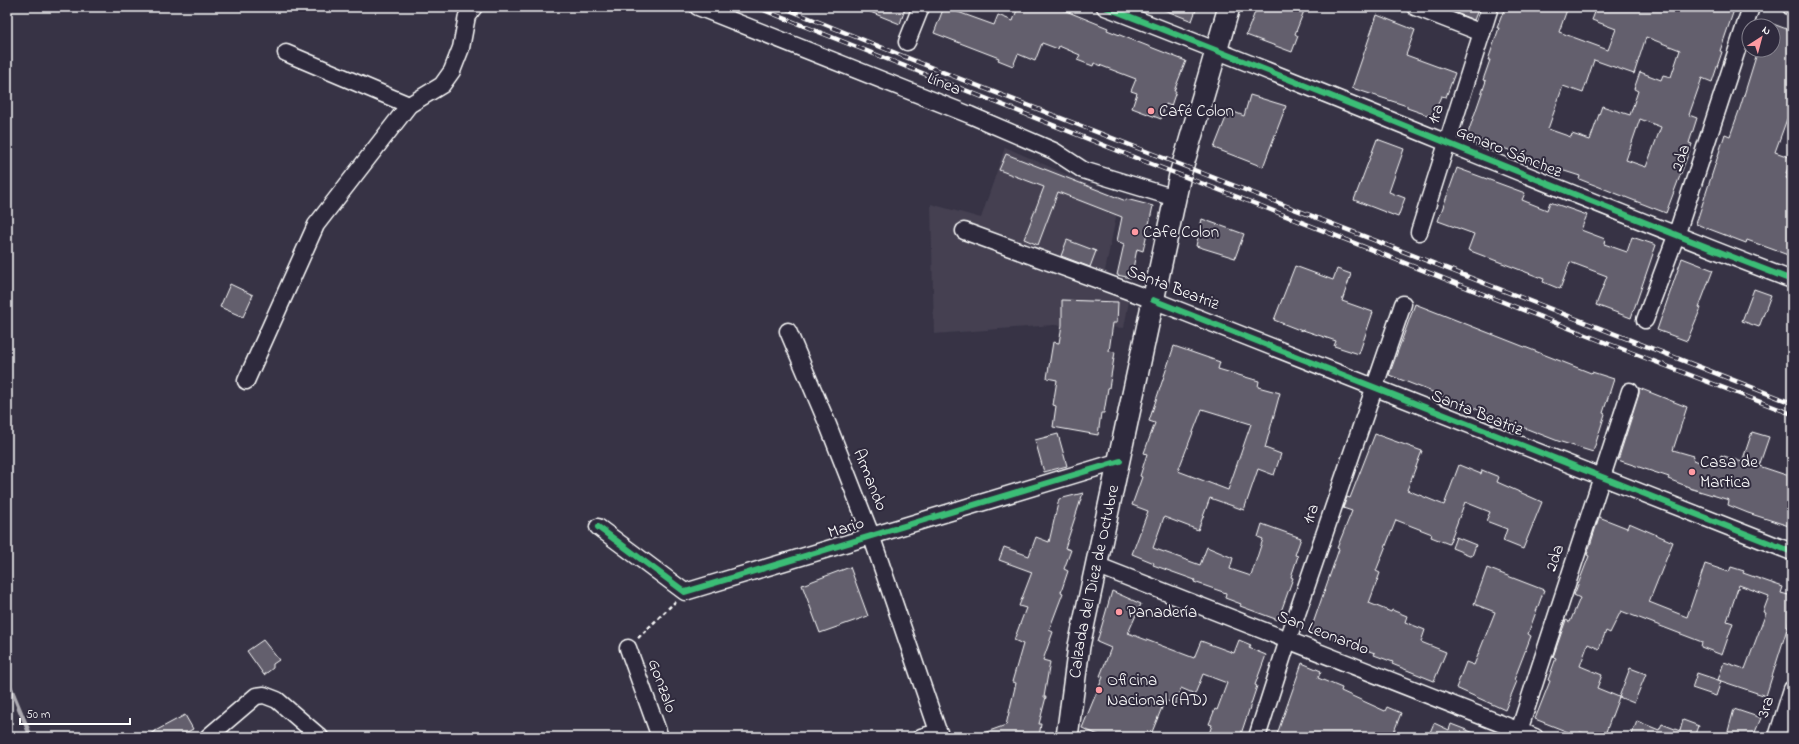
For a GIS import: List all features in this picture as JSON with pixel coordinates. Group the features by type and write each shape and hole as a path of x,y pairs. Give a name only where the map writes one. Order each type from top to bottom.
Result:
{"main road":[{"name":"Calzada del Diez de Octubre","path":"1067,737 1079,646 1120,461 1174,198 1229,7"}],"street":[{"path":"246,381 316,225 410,105 442,85 452,71 461,48 467,16 474,7"},
{"name":"Línea","path":"698,7 977,118 1054,151 1083,170 1174,198"},
{"path":"907,42 921,7"},
{"name":"Genaro Sánchez","path":"1104,7 1216,49 1676,236 1792,280"},
{"path":"1415,7 1482,32"},
{"name":"1ra","path":"1419,232 1446,142 1490,7"},
{"name":"2da","path":"1645,320 1676,236 1751,7"},
{"path":"286,53 410,105"},
{"name":"Santa Beatriz","path":"964,231 1153,300 1792,552"},
{"name":"1ra","path":"1257,737 1288,640 1403,304"},
{"name":"Armando","path":"788,332 828,425 871,535 939,735"},
{"name":"2da","path":"1518,734 1630,391"},
{"name":"Mario","path":"685,592 1120,461"},
{"path":"598,527 685,592"},
{"name":"San Leonardo","path":"1096,566 1288,640 1518,734 1535,737"},
{"name":"Gonzalo","path":"628,648 660,737"},
{"name":"3ra","path":"1777,737 1792,689"},
{"path":"208,737 256,696 264,695 277,700 320,737"},
{"path":"921,737 939,735"}],"path":[{"path":"628,648 685,592"}],"shaded area":[{"path":"1005,147 1120,198 1105,271 1132,285 1124,328 1054,325 934,334 931,204 981,218"}],"building":[{"path":"858,7 899,7 905,9 900,24"},
{"path":"944,7 994,25 998,15 1013,21 1018,7 1056,7 1108,28 1107,30 1186,61 1174,91 1176,91 1171,106 1166,104 1161,119 1132,108 1137,93 1131,91 1136,79 1094,63 1093,66 1077,60 1080,55 1059,46 1058,49 1042,43 1035,61 1018,54 1013,66 998,60 999,58 934,33"},
{"path":"1157,7 1197,7 1192,21"},
{"path":"1257,7 1294,7 1304,11 1295,34 1298,36 1292,52 1246,35"},
{"path":"1441,7 1479,7 1474,20"},
{"path":"1505,7 1568,7 1559,32 1608,50 1616,29 1592,20 1597,7 1726,7 1734,10 1720,51 1722,52 1712,82 1702,78 1689,115 1697,118 1689,143 1692,144 1666,213 1579,179 1580,176 1517,156 1518,153 1467,136 1486,81 1483,80 1499,28 1497,28","holes":["1646,37 1680,50 1671,77 1663,75 1661,80 1640,72 1634,89 1638,91 1630,115 1602,106 1590,140 1572,134 1571,137 1548,129 1563,86 1583,93 1594,60 1634,74","1640,119 1661,127 1646,167 1626,160"]},
{"path":"1377,15 1415,30 1406,55 1455,73 1446,97 1441,96 1433,117 1407,108 1407,106 1352,88"},
{"path":"1781,27 1792,31 1792,121 1787,119 1775,152 1792,158 1786,173 1788,174 1786,178 1792,180 1792,243 1788,255 1747,240 1746,243 1696,224 1725,134 1730,136 1756,58 1781,58"},
{"path":"1250,95 1286,106 1263,167 1214,148 1229,110 1244,116"},
{"path":"1377,139 1404,149 1389,192 1405,198 1398,217 1354,200"},
{"path":"1006,154 1126,201 1126,199 1153,206 1143,251 1137,249 1131,278 1117,275 1124,244 1117,241 1122,217 1058,192 1038,245 1024,239 1044,187 999,170"},
{"path":"1457,168 1525,193 1522,200 1547,210 1550,202 1587,215 1581,230 1605,239 1604,244 1627,252 1632,237 1656,245 1631,318 1596,305 1607,276 1570,262 1560,289 1543,282 1544,279 1468,250 1474,234 1438,221"},
{"path":"1202,219 1244,234 1235,258 1196,246"},
{"path":"1067,240 1096,251 1090,267 1061,256"},
{"path":"1682,258 1713,270 1699,307 1701,308 1687,341 1657,330"},
{"path":"1295,266 1333,280 1337,269 1351,274 1342,301 1373,312 1359,354 1334,346 1336,341 1303,330 1302,331 1274,320"},
{"path":"230,284 253,295 243,317 220,307"},
{"path":"1754,289 1771,295 1759,327 1742,321"},
{"path":"1062,300 1118,302 1117,323 1113,323 1109,351 1115,352 1104,413 1101,413 1098,435 1053,427 1056,406 1053,405 1057,380 1047,378 1053,342 1059,343 1062,325"},
{"path":"1415,304 1591,373 1592,372 1614,379 1593,452 1558,441 1389,375"},
{"path":"1174,346 1220,362 1218,369 1259,381 1258,387 1280,393 1265,448 1281,454 1274,475 1258,469 1244,510 1210,498 1198,530 1164,517 1153,548 1200,565 1207,547 1233,558 1230,569 1251,576 1263,539 1258,537 1262,524 1301,538 1295,555 1298,556 1291,577 1293,578 1278,620 1240,606 1241,604 1225,598 1226,593 1153,565 1154,563 1132,554 1148,511 1132,505 1142,477 1140,476 1147,454 1144,453 1155,423 1149,421","holes":["1202,409 1251,424 1228,490 1178,471"]},
{"path":"1639,388 1687,407 1673,450 1694,456 1693,460 1717,467 1721,455 1742,462 1752,432 1769,437 1759,466 1792,477 1792,527 1748,513 1728,505 1729,500 1689,488 1668,479 1669,477 1618,460 1639,394"},
{"path":"1058,434 1067,466 1044,472 1035,440"},
{"path":"1375,434 1422,451 1407,490 1444,505 1459,465 1481,474 1482,470 1499,477 1497,482 1542,502 1523,549 1503,541 1507,529 1486,521 1490,512 1465,502 1449,544 1431,537 1432,534 1396,520 1376,571 1380,573 1369,603 1391,612 1392,610 1407,616 1405,622 1425,630 1421,642 1446,652 1434,681 1392,664 1393,662 1374,655 1375,653 1310,632 1339,549 1337,548 1352,511 1343,508 1347,497 1350,498"},
{"path":"1083,493 1065,548 1071,550 1064,569 1068,571 1061,592 1063,593 1049,630 1053,632 1043,660 1050,662 1044,697 1046,697 1039,724 1041,724 1039,737 978,737 978,735 1006,725 1016,683 1012,682 1023,644 1014,640 1026,608 1019,606 1032,572 999,560 1004,547 1029,556 1036,537 1049,542 1059,499"},
{"path":"1599,517 1627,528 1629,523 1673,542 1649,602 1687,617 1705,564 1729,572 1731,567 1744,571 1743,573 1783,587 1781,593 1792,596 1792,613 1766,696 1718,680 1724,662 1745,669 1766,613 1763,612 1769,596 1739,585 1727,621 1733,623 1722,655 1701,647 1702,642 1621,611 1610,633 1606,631 1599,649 1588,644 1580,666 1602,675 1597,688 1619,697 1604,737 1592,737 1580,732 1578,736 1535,719 1550,681 1548,680 1556,658 1553,657 1566,620 1570,622 1580,598 1574,595 1589,556 1587,555"},
{"path":"1456,537 1476,545 1472,556 1452,548"},
{"path":"850,567 868,616 820,633 802,585"},
{"path":"1487,568 1544,590 1528,634 1531,636 1514,680 1517,681 1505,710 1456,688 1466,662 1474,665 1495,612 1474,604"},
{"path":"1112,591 1141,604 1128,633 1194,658 1201,641 1234,653 1239,640 1251,645 1249,648 1266,655 1255,685 1257,686 1240,737 1208,737 1212,725 1209,724 1215,709 1217,710 1227,683 1203,674 1195,694 1181,688 1175,704 1165,700 1150,737 1103,737 1082,728 1103,677 1100,676 1111,648 1097,642"},
{"path":"263,640 279,660 273,664 273,668 264,675 247,651"},
{"path":"1302,663 1321,671 1318,678 1342,688 1341,691 1385,711 1387,707 1401,713 1392,737 1276,737"},
{"path":"1630,668 1646,674 1634,703 1619,697"},
{"path":"1697,673 1721,681 1716,696 1692,688"},
{"path":"1734,709 1761,718 1753,737 1734,737 1727,735"},
{"path":"185,715 193,729 178,737 144,737"},
{"path":"1683,720 1699,726 1695,737 1631,737 1637,721 1659,730 1662,724 1680,731"},
{"path":"1434,723 1449,730 1451,724 1482,736 1428,737"}],"waterway":[{"path":"7,679 31,737"}],"railway":[{"path":"756,7 1609,344 1792,414"},
{"path":"782,7 940,71 1792,403"}],"cycle path":[{"path":"1105,7 1277,74 1620,213 1792,280"},
{"path":"1153,300 1792,552"},
{"path":"598,527 685,592 1120,461"}],"place":[{"name":"Café Colon","path":"1151,111"},
{"name":"Cafe Colon","path":"1135,232"},
{"name":"Casa de Martica","path":"1692,472"},
{"name":"Panadería","path":"1119,612"},
{"name":"Oficina Nacional (AD)","path":"1099,690"}]}
